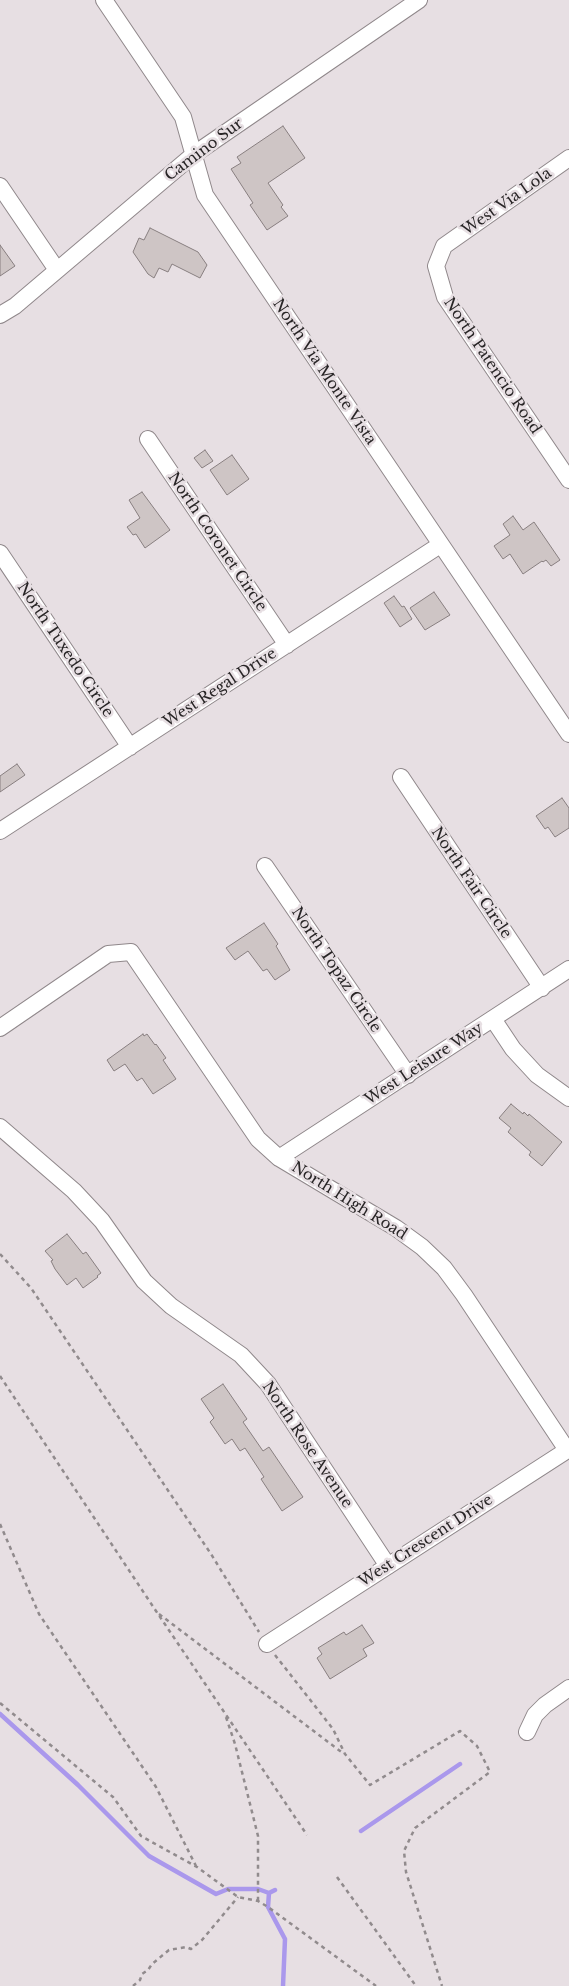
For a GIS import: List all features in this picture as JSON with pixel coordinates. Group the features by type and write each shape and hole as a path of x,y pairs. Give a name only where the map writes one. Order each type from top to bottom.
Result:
{"street":[{"name":"North Via Monte Vista","path":"104,0 183,117 205,195 569,734"},
{"name":"Camino Sur","path":"0,315 15,306 193,155 419,0"},
{"name":"West Via Lola","path":"444,246 569,158"},
{"path":"0,186 57,270"},
{"name":"North Patencio Road","path":"444,246 436,266 445,298 569,480"},
{"name":"North Coronet Circle","path":"148,439 287,645"},
{"name":"West Regal Drive","path":"0,831 440,545"},
{"name":"North Tuxedo Circle","path":"0,553 130,747"},
{"name":"North Fair Circle","path":"401,777 542,988"},
{"name":"North Topaz Circle","path":"265,866 408,1075"},
{"name":"North High Road","path":"0,1028 108,954 130,952 258,1139 279,1158 396,1228 422,1247 444,1268 568,1450"},
{"name":"West Leisure Way","path":"279,1158 569,969"},
{"path":"493,1019 513,1049 537,1075 569,1098"},
{"name":"North Rose Avenue","path":"0,1127 74,1191 102,1221 144,1281 171,1306 241,1355 268,1384 388,1566"},
{"name":"West Crescent Drive","path":"266,1644 568,1450"},
{"path":"527,1732 535,1715 545,1704 569,1688"}],"path":[{"path":"0,1254 31,1288 211,1554 266,1644 332,1729 345,1754 370,1785 460,1731 478,1746 490,1772 415,1828 404,1851 406,1872 442,1986"},
{"path":"0,1376 224,1713 307,1834"},
{"path":"0,1524 39,1614 156,1787 196,1867"},
{"path":"156,1611 345,1754"},
{"path":"0,1703 113,1797 141,1836 196,1867 238,1897 258,1901 268,1907 376,1986"},
{"path":"224,1713 235,1744 258,1836 258,1901"},
{"path":"337,1877 416,1986"},
{"path":"133,1986 160,1956 165,1955 169,1950 186,1947 191,1949 202,1940 238,1897"}],"building":[{"path":"283,126 305,158 268,183 288,216 267,230 250,205 253,203 231,169 241,163 237,157"},
{"path":"150,228 198,252 207,265 200,278 172,264 168,272 159,268 154,278 148,274 133,252 139,238 144,240"},
{"path":"0,245 15,266 0,276"},
{"path":"205,450 213,461 202,468 194,458"},
{"path":"232,455 249,479 227,495 210,470"},
{"path":"142,492 170,530 145,548 136,534 133,535 127,527 140,518 129,500"},
{"path":"513,516 523,530 534,522 560,560 551,566 546,560 542,561 523,574 510,554 503,559 494,546 510,535 503,524"},
{"path":"434,592 450,615 425,630 410,608"},
{"path":"394,596 402,607 404,606 412,619 400,627 384,603"},
{"path":"17,764 25,775 0,792 0,776"},
{"path":"562,798 569,808 569,828 555,837 548,827 545,829 536,816"},
{"path":"264,923 278,944 276,946 290,970 275,980 267,969 263,971 248,951 235,960 226,948"},
{"path":"143,1034 144,1036 147,1034 156,1044 166,1058 163,1060 176,1079 153,1094 142,1078 137,1081 125,1064 114,1071 107,1060"},
{"path":"511,1104 523,1114 524,1112 528,1116 529,1114 562,1142 542,1166 529,1155 531,1152 508,1132 511,1128 499,1118"},
{"path":"67,1234 83,1254 86,1252 101,1273 83,1288 76,1278 67,1285 55,1269 51,1261 53,1260 45,1251"},
{"path":"223,1384 247,1419 243,1422 263,1451 269,1447 303,1497 282,1511 261,1479 264,1477 245,1448 240,1451 232,1439 225,1444 210,1422 214,1418 201,1399"},
{"path":"362,1625 374,1643 363,1649 367,1656 330,1679 317,1658 322,1654 318,1648 344,1632 346,1635"}],"waterway":[{"path":"0,1714 78,1785 149,1856 216,1894 228,1889 258,1889 269,1893 275,1890"},
{"path":"361,1831 460,1764"},
{"path":"269,1893 268,1907 285,1939 283,1986"}]}
